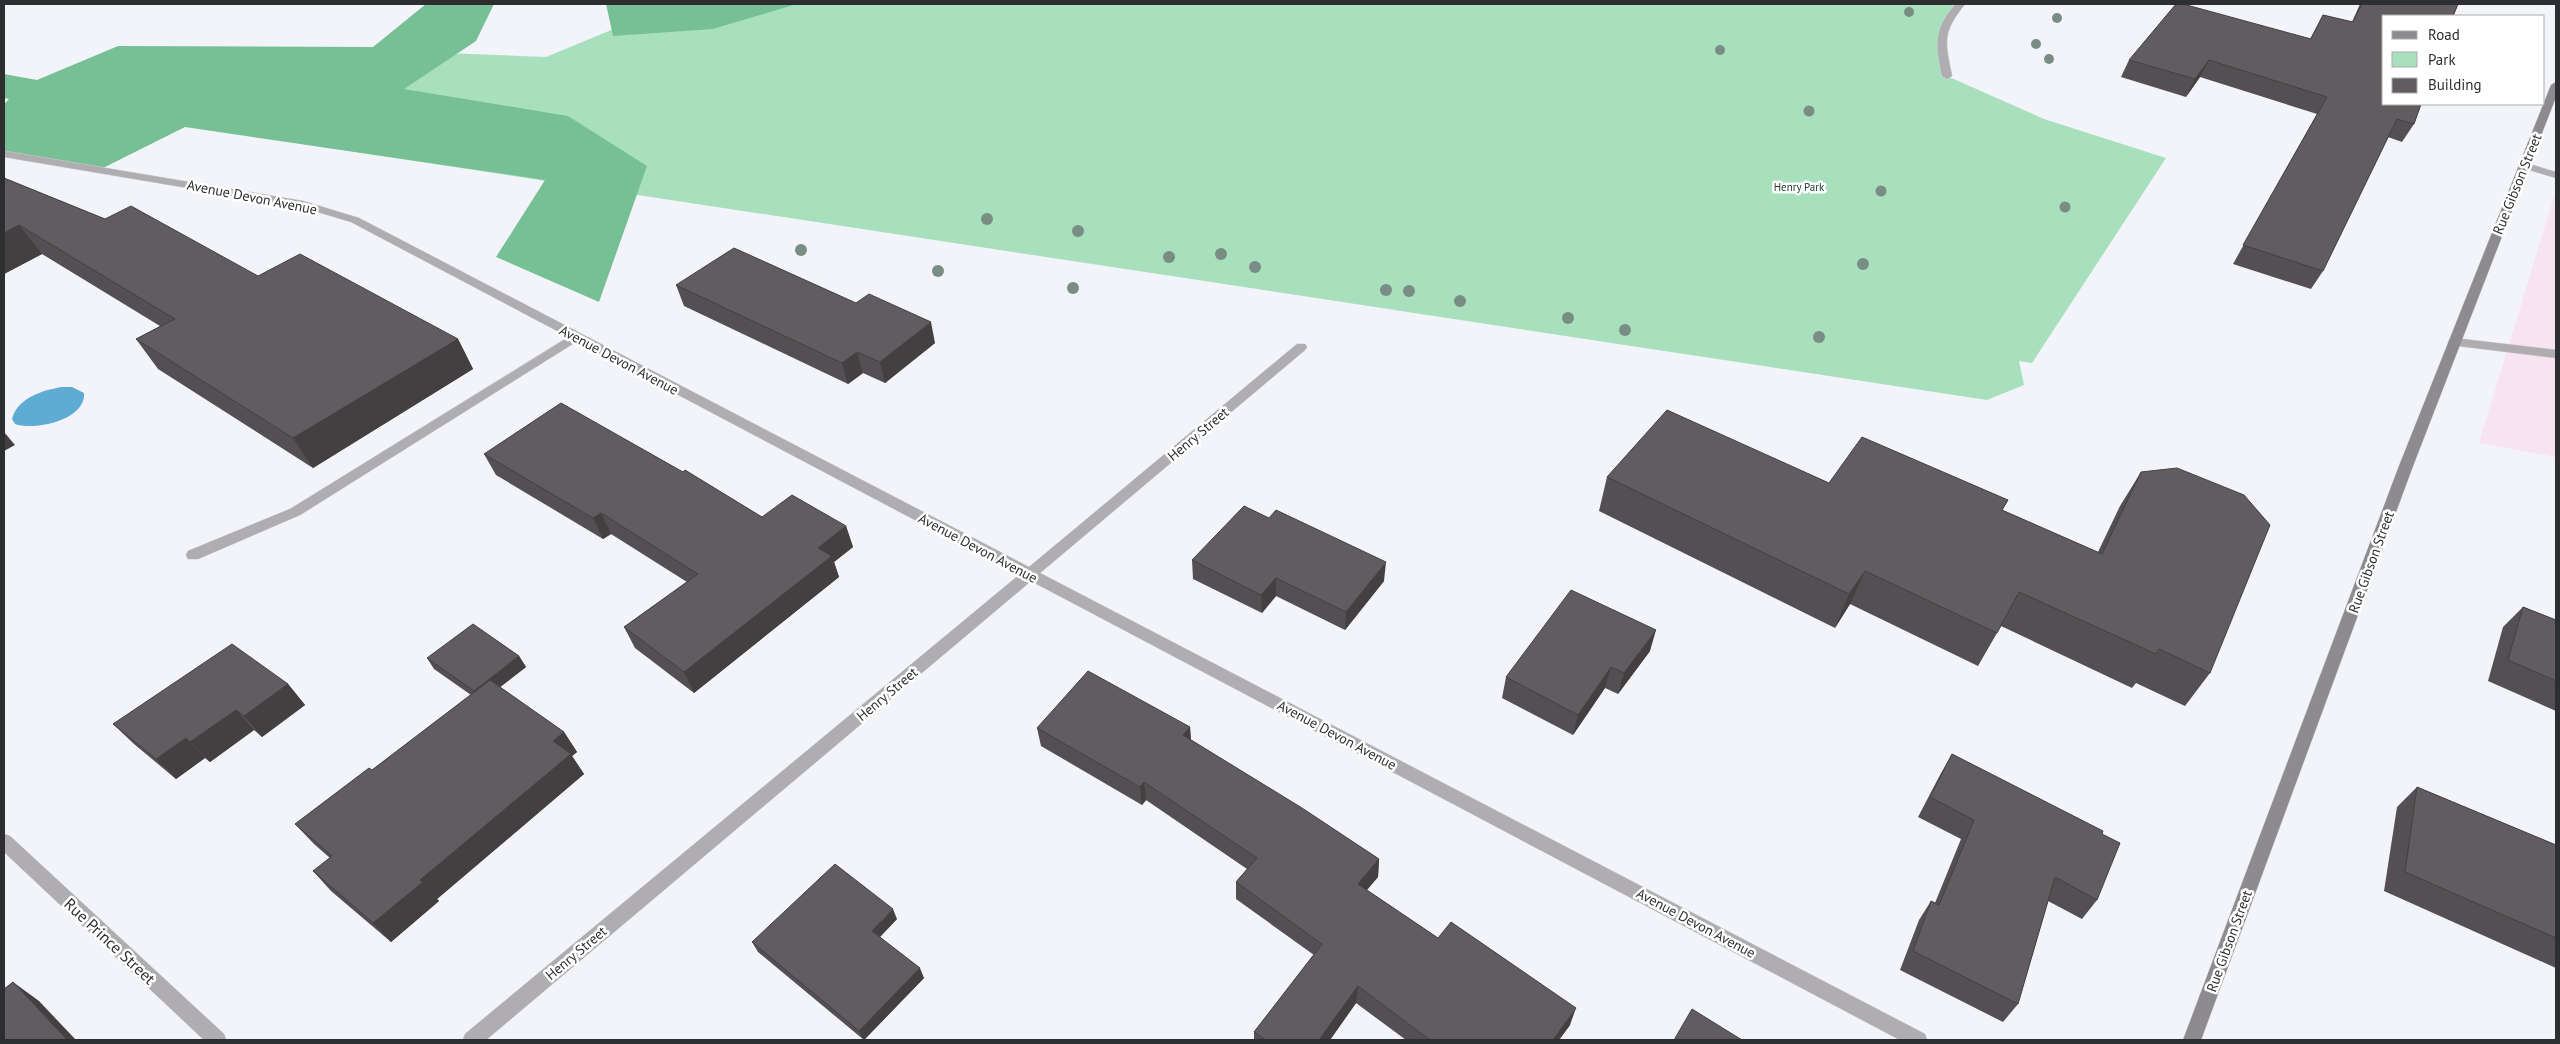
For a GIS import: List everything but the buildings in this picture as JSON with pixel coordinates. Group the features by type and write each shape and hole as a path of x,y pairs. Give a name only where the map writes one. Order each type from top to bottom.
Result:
{"main road":[{"name":"Rue Gibson Street","path":"2192,1040 2454,342 2556,85"}],"street":[{"path":"1947,76 1940,40 1949,15 1961,4"},
{"name":"Avenue Devon Avenue","path":"4,154 303,204 355,220 1918,1040"},
{"path":"193,554 295,512 574,336"},
{"path":"2454,342 2556,354"},
{"name":"Henry Street","path":"472,1040 1301,347"},
{"name":"Rue Prince Street","path":"4,841 217,1040"}],"lane":[{"path":"2523,165 2556,175"}],"shaded area":[{"path":"2556,190 2556,457 2479,443"}],"green space":[{"path":"426,4 494,4 476,41 404,89 568,116 647,166 599,302 496,257 545,180 185,127 99,170 4,154 4,104 9,99 4,98 4,74 37,80 118,46 373,47"},
{"path":"606,4 797,4 713,29 613,36"},
{"name":"Henry Park","path":"737,4 1961,4 1947,21 1942,37 1947,76 2044,119 2166,158 2032,363 2019,361 2024,385 1987,400 309,145 445,53 546,57 645,16"}],"water":[{"path":"72,387 84,393 82,402 77,410 68,417 46,424 24,426 15,424 12,419 19,406 25,400 47,390"}]}
